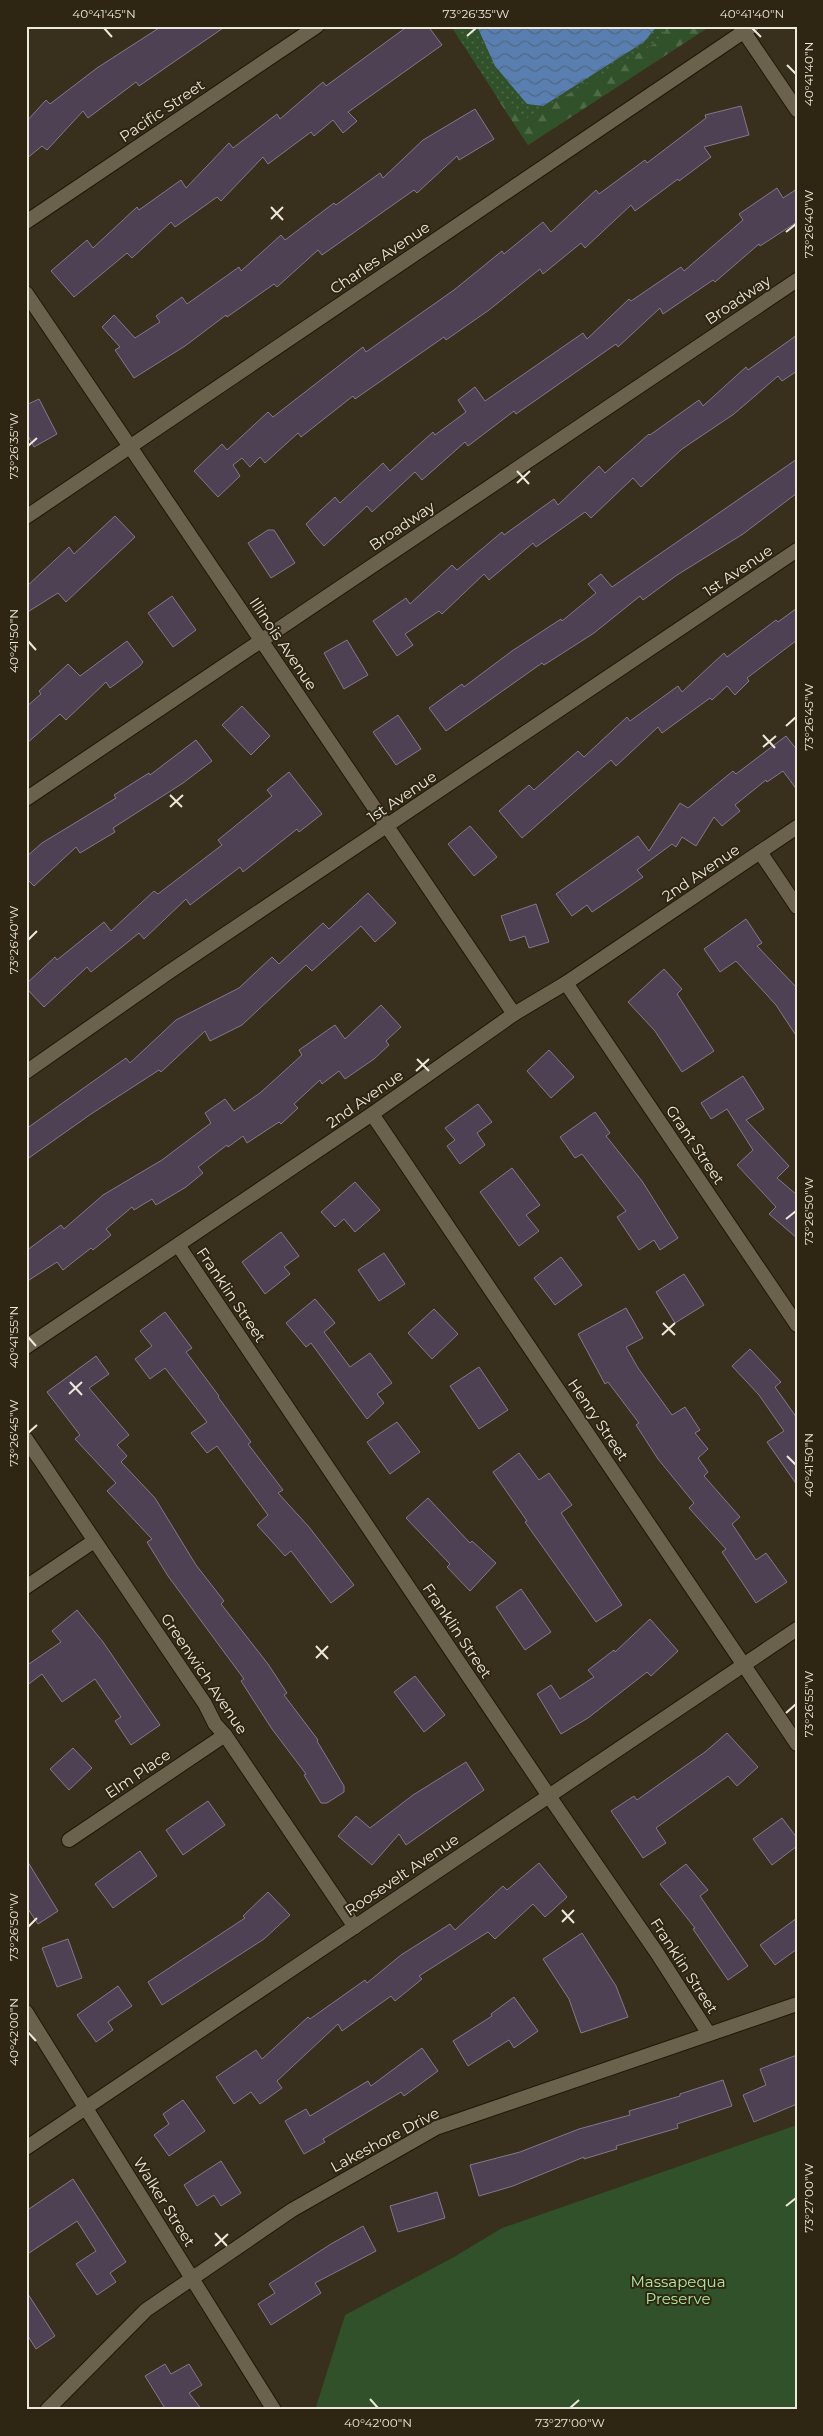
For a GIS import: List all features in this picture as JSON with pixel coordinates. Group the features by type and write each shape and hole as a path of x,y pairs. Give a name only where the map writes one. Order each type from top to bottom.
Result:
{"street":[{"name":"Pacific Street","path":"26,222 317,26"},
{"path":"746,28 797,110"},
{"name":"Charles Avenue","path":"26,517 746,28"},
{"name":"Broadway","path":"26,799 797,280"},
{"name":"Illinois Avenue","path":"26,293 514,1014"},
{"name":"1st Avenue","path":"26,1072 170,972 797,550"},
{"name":"2nd Avenue","path":"26,1347 372,1114 514,1014 566,983 797,828"},
{"path":"760,852 797,907"},
{"name":"Grant Street","path":"566,983 797,1325"},
{"name":"Henry Street","path":"372,1114 797,1744"},
{"name":"Franklin Street","path":"178,1245 657,1953 709,2034"},
{"name":"Greenwich Avenue","path":"26,1440 205,1704 215,1724 225,1735 355,1926"},
{"path":"26,1587 94,1541"},
{"name":"Roosevelt Avenue","path":"26,2148 797,1629"},
{"name":"Elm Place","path":"69,1840 225,1735"},
{"name":"Lakeshore Drive","path":"47,2410 146,2310 292,2210 436,2128 797,2004"},
{"name":"Walker Street","path":"26,2012 274,2410"}],"green space":[{"path":"451,26 710,26 528,145"},
{"path":"668,26 709,27 528,145 497,98 516,113 527,118 659,41"},
{"name":"Massapequa Preserve","path":"797,2125 797,2410 315,2410 345,2315 454,2257 502,2228"}],"water":[{"path":"477,26 657,26 644,42 543,106 527,104 495,66"}],"building":[{"path":"162,26 226,26 139,86 136,82 88,118 83,111 47,150 42,146 26,159 26,122 46,100 50,104 97,68"},
{"path":"408,26 428,26 442,45 348,112 357,121 343,133 333,120 314,136 311,132 268,164 263,157 221,201 217,197 175,227 171,222 132,258 127,253 74,297 51,271 87,240 93,248 137,207 139,210 181,180 186,188 229,143 233,148 277,114 280,119 323,82 326,86"},
{"path":"741,106 749,135 704,147 711,157 679,181 678,179 635,211 631,205 585,248 581,243 543,274 540,269 489,310 446,340 444,337 355,399 353,396 301,437 298,433 265,463 260,457 250,467 242,458 233,465 240,476 218,497 194,471 222,444 227,450 268,412 273,417 363,347 366,352 454,290 502,251 504,254 543,222 551,232 596,190 599,194 645,160 647,163 706,118 705,115"},
{"path":"475,109 494,139 459,160 457,156 417,193 414,190 322,255 318,250 277,287 274,284 227,317 226,315 185,346 134,378 115,350 120,347 102,327 114,315 135,338 160,322 156,316 182,297 187,304 239,267 241,271 281,235 285,240 334,203 336,205 380,173 383,178 423,140"},
{"path":"777,188 783,198 797,189 797,222 760,246 759,244 715,282 713,280 663,314 660,308 618,347 616,344 516,414 514,411 468,446 465,442 422,480 415,472 372,512 367,506 324,546 306,524 335,497 340,503 383,463 390,471 433,432 435,435 466,412 458,400 475,387 485,401 583,333 587,339 629,299 631,301 681,267 684,271 743,220 739,214"},
{"path":"797,335 797,371 782,381 778,376 734,414 682,449 641,487 633,478 591,518 585,512 536,547 533,543 489,580 484,574 442,614 439,611 405,634 413,645 397,656 373,621 406,598 410,604 452,565 457,570 502,532 504,535 554,499 558,505 599,466 605,473 649,434 699,400 703,406 746,367 748,370"},
{"path":"39,399 57,434 34,447 26,432 26,405"},
{"path":"797,459 797,493 743,534 677,575 643,600 640,596 594,633 544,665 542,663 446,731 429,708 462,684 464,687 512,651 561,619 562,621 596,593 588,584 601,574 612,587"},
{"path":"115,516 135,537 66,602 58,593 26,613 26,587 69,547 74,554"},
{"path":"268,530 274,530 295,563 271,578 248,543"},
{"path":"172,596 196,630 173,647 148,613"},
{"path":"797,608 797,640 747,678 749,681 735,695 727,686 712,700 710,698 662,733 658,727 616,766 611,760 522,838 499,811 529,785 534,790 578,751 584,757 627,717 630,721 678,686 682,692 724,653 727,657 776,620 778,622"},
{"path":"347,640 368,675 344,689 324,653"},
{"path":"127,641 143,662 140,666 110,688 106,682 66,720 60,714 26,744 26,707 41,694 39,691 68,664 80,676"},
{"path":"242,706 270,736 251,755 222,725"},
{"path":"398,715 421,749 396,765 373,732"},
{"path":"786,736 797,750 797,790 783,771 767,782 766,780 735,805 740,811 722,826 714,817 696,846 682,837 676,847 672,844 637,870 643,877 592,912 587,905 572,916 556,894 638,836 649,851 680,803 688,808 733,771 736,774"},
{"path":"196,740 212,761 183,783 113,828 115,832 80,853 76,847 34,886 26,878 26,857 42,843 116,798 114,795 149,773 150,775"},
{"path":"289,772 322,814 299,832 297,829 243,872 240,867 190,905 186,899 144,939 139,933 91,972 87,967 44,1007 26,988 26,984 55,957 57,960 104,922 111,931 154,891 158,894 222,845 218,840 272,796 267,790"},
{"path":"470,826 497,857 474,876 448,844"},
{"path":"368,893 396,923 375,942 361,926 312,971 306,965 242,1025 210,1041 205,1031 161,1072 159,1070 91,1114 26,1160 26,1129 126,1058 130,1063 176,1020 239,988 272,957 279,964 323,923 329,929"},
{"path":"536,904 549,942 529,948 525,936 510,941 501,916"},
{"path":"746,919 762,943 757,946 797,988 797,1037 776,1005 736,961 720,972 704,949"},
{"path":"664,969 682,989 677,994 714,1051 682,1072 655,1031 628,1002"},
{"path":"381,1005 401,1027 386,1041 389,1045 374,1059 345,1079 339,1071 322,1084 320,1080 294,1104 298,1108 281,1124 279,1122 247,1143 243,1136 228,1147 227,1145 198,1167 203,1173 186,1187 156,1205 152,1199 134,1210 132,1207 106,1229 111,1235 93,1250 91,1248 63,1270 57,1262 26,1282 26,1251 61,1225 64,1229 103,1195 162,1160 211,1123 205,1113 225,1099 234,1111 260,1093 302,1055 299,1050 335,1025 345,1039"},
{"path":"549,1050 574,1077 551,1098 527,1071"},
{"path":"743,1076 764,1109 746,1120 789,1166 777,1178 797,1195 797,1238 769,1214 776,1207 737,1165 753,1150 727,1109 711,1119 701,1103"},
{"path":"478,1104 492,1122 477,1133 485,1145 460,1164 447,1146 455,1140 445,1128"},
{"path":"595,1112 610,1133 606,1136 642,1181 678,1238 660,1250 654,1240 639,1250 617,1217 626,1211 582,1154 575,1158 560,1137"},
{"path":"512,1168 540,1205 526,1215 539,1231 519,1246 480,1192"},
{"path":"355,1182 380,1210 355,1232 344,1219 335,1227 321,1212"},
{"path":"281,1232 299,1256 284,1267 290,1274 265,1294 242,1262"},
{"path":"384,1253 405,1284 379,1301 358,1270"},
{"path":"561,1257 582,1285 555,1305 534,1278"},
{"path":"684,1274 704,1305 675,1323 656,1292"},
{"path":"315,1299 335,1323 324,1332 350,1367 370,1353 392,1383 377,1394 384,1403 367,1419 311,1343 306,1347 286,1323"},
{"path":"626,1308 643,1338 626,1347 638,1368 672,1415 685,1407 700,1430 695,1433 708,1449 698,1458 708,1472 704,1476 740,1517 732,1524 756,1560 766,1553 787,1582 756,1603 722,1552 726,1549 689,1508 694,1503 658,1459 636,1425 639,1423 608,1382 605,1384 578,1334"},
{"path":"434,1309 458,1334 432,1359 408,1333"},
{"path":"165,1312 192,1348 186,1352 251,1442 248,1444 283,1490 278,1493 309,1527 354,1585 331,1603 291,1551 285,1556 257,1525 268,1515 217,1446 207,1453 191,1433 207,1422 165,1368 150,1379 135,1359 152,1346 140,1331"},
{"path":"750,1349 781,1382 775,1387 797,1418 797,1485 767,1442 784,1431 759,1395 732,1366"},
{"path":"96,1356 109,1374 89,1388 129,1435 117,1445 127,1456 121,1462 155,1498 196,1565 224,1601 221,1604 268,1664 287,1693 284,1695 318,1740 344,1786 344,1792 327,1803 321,1803 304,1775 306,1774 272,1729 241,1681 244,1679 168,1576 147,1542 152,1539 107,1491 116,1483 75,1439 80,1435 47,1392"},
{"path":"479,1367 508,1410 479,1429 450,1386"},
{"path":"397,1422 420,1452 390,1474 367,1442"},
{"path":"519,1453 539,1480 549,1473 572,1505 561,1513 622,1605 596,1622 525,1522 527,1521 493,1472"},
{"path":"428,1498 470,1543 472,1541 496,1563 470,1591 447,1567 450,1564 406,1518"},
{"path":"521,1589 551,1632 525,1650 496,1607"},
{"path":"77,1610 103,1642 160,1725 131,1745 115,1721 121,1717 95,1679 62,1702 42,1674 26,1686 26,1666 61,1642 52,1631"},
{"path":"650,1619 678,1651 651,1676 647,1672 588,1718 561,1734 537,1694 551,1685 560,1699 594,1677 588,1670 614,1650 615,1652"},
{"path":"415,1676 445,1715 424,1732 394,1692"},
{"path":"727,1733 758,1767 737,1786 728,1776 656,1828 666,1843 643,1858 611,1811 634,1796 637,1800 705,1752"},
{"path":"73,1748 92,1768 69,1790 50,1769"},
{"path":"466,1762 484,1790 406,1845 399,1834 372,1865 338,1836 356,1816 370,1828 413,1795"},
{"path":"208,1801 225,1825 183,1855 166,1830"},
{"path":"782,1818 797,1838 797,1846 772,1865 753,1839"},
{"path":"140,1851 157,1876 113,1908 95,1884"},
{"path":"26,1859 58,1911 38,1924 26,1906"},
{"path":"539,1863 567,1897 545,1917 533,1904 495,1939 488,1932 419,1976 422,1979 395,2001 391,1996 342,2031 338,2024 277,2081 282,2088 260,2104 251,2092 234,2104 216,2077 256,2050 262,2059 308,2017 310,2019 365,1980 367,1983 401,1955 450,1924 455,1930 503,1886 507,1890"},
{"path":"686,1864 708,1890 700,1896 748,1966 728,1980 693,1929 695,1928 660,1884"},
{"path":"268,1892 290,1915 264,1939 162,2005 148,1982 245,1918 243,1916"},
{"path":"797,1918 797,1949 775,1965 760,1945"},
{"path":"582,1933 616,1986 628,2017 581,2033 569,1999 543,1959"},
{"path":"68,1939 82,1978 57,1987 42,1948"},
{"path":"118,1986 132,2006 108,2022 113,2030 96,2042 77,2015"},
{"path":"514,1997 538,2031 514,2048 509,2040 468,2066 453,2041 492,2016 491,2014"},
{"path":"422,2048 438,2071 404,2096 401,2092 323,2139 325,2142 304,2154 285,2121 306,2109 310,2116 368,2081 371,2086"},
{"path":"797,2055 797,2104 754,2122 743,2095 766,2085 760,2069"},
{"path":"723,2080 732,2106 677,2124 678,2128 616,2146 617,2149 584,2159 584,2157 513,2186 479,2196 470,2165 520,2152 579,2129 630,2115 629,2111 680,2096 680,2094"},
{"path":"183,2100 205,2131 169,2156 154,2135 169,2124 163,2114"},
{"path":"221,2161 241,2193 221,2206 214,2195 197,2206 184,2185"},
{"path":"73,2179 126,2262 110,2273 116,2282 97,2295 76,2264 96,2251 77,2221 26,2255 26,2211"},
{"path":"437,2192 445,2218 398,2232 390,2206"},
{"path":"363,2226 376,2251 315,2283 321,2293 271,2325 258,2304 275,2293 269,2284"},
{"path":"26,2291 55,2336 36,2349 26,2333"},
{"path":"165,2364 171,2374 189,2364 202,2385 189,2393 202,2410 166,2410 145,2376"}]}
